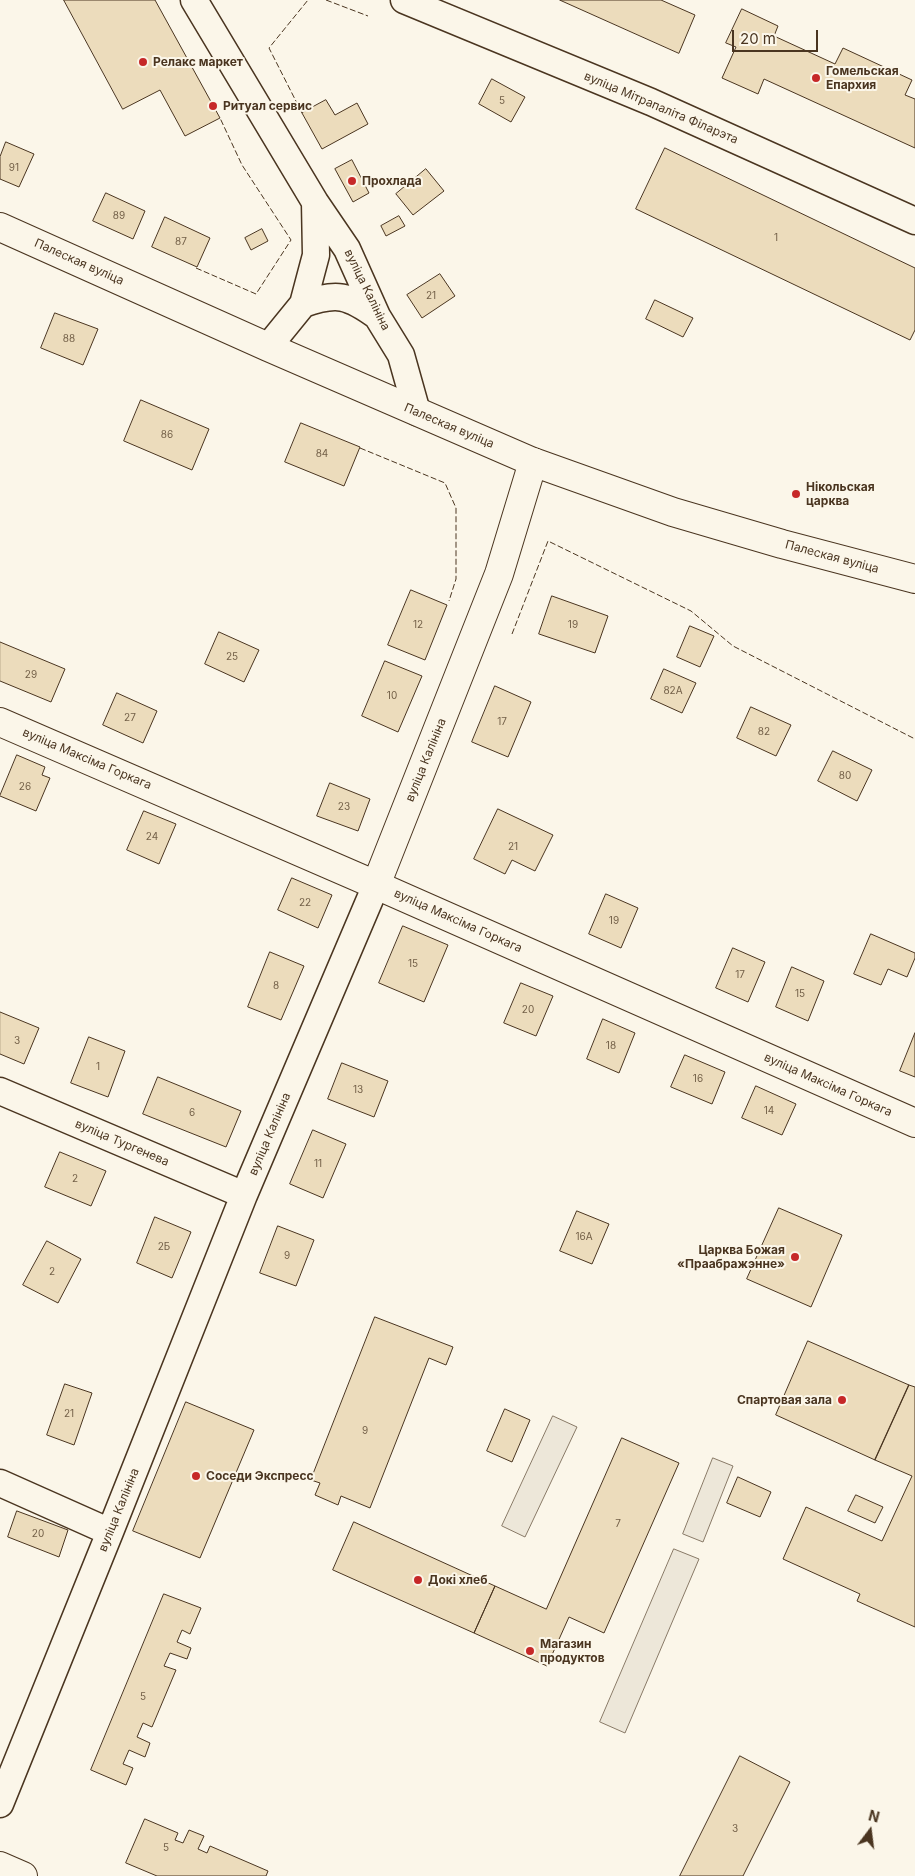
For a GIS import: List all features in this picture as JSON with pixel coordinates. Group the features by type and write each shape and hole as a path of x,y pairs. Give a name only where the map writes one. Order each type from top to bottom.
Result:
{"street":[{"name":"вуліца Калініна","path":"194,0 315,202 347,249 377,316 401,355 417,412"},
{"name":"вуліца Мітрапаліта Філарэта","path":"404,0 651,102 915,221"},
{"name":"вуліца Калініна","path":"268,347 303,304 316,255 315,202"},
{"name":"Палеская вуліца","path":"0,227 268,347 533,462 672,512 782,544 915,579"},
{"path":"303,304 320,298 340,296 358,302 377,316"},
{"name":"вуліца Калініна","path":"0,1804 244,1195 376,885 499,574 533,462"},
{"name":"вуліца Максіма Горкага","path":"0,722 376,885 915,1123"},
{"name":"вуліца Тургенева","path":"0,1091 244,1195"},
{"path":"0,1483 110,1532"},
{"path":"0,1866 23,1876"}],"shaded area":[{"path":"553,1416 577,1427 525,1537 502,1526"},
{"path":"713,1458 733,1466 703,1542 683,1534"},
{"path":"674,1549 699,1559 625,1733 600,1722"}],"building":[{"name":"Релакс маркет","path":"64,0 155,0 220,118 185,136 160,90 123,109"},
{"path":"560,0 661,0 695,15 679,53"},
{"name":"Гомельская Епархия","path":"742,9 778,26 774,36 835,64 843,48 912,80 905,95 915,99 915,148 764,79 758,94 722,78 736,47 726,43"},
{"path":"492,79 525,97 511,122 479,104"},
{"path":"326,100 335,115 357,103 368,124 322,149 302,113"},
{"path":"6,142 34,154 19,187 0,179 0,157"},
{"path":"665,148 915,268 915,330 910,340 636,209"},
{"name":"Прохлада","path":"352,160 369,193 353,202 335,169"},
{"path":"426,169 444,191 413,215 396,194"},
{"path":"106,193 145,211 133,239 93,221"},
{"path":"399,216 405,226 386,236 381,226"},
{"path":"165,217 210,238 197,267 152,247"},
{"path":"262,229 268,241 251,250 245,238"},
{"path":"440,274 455,296 422,318 407,295"},
{"path":"655,300 693,318 683,337 646,319"},
{"path":"55,313 98,329 83,365 41,348"},
{"path":"141,400 209,429 192,470 124,441"},
{"path":"301,423 360,447 344,486 285,462"},
{"path":"411,590 447,605 425,660 388,645"},
{"path":"552,596 608,616 595,653 539,634"},
{"path":"690,626 714,636 700,667 677,657"},
{"path":"219,632 259,650 244,682 205,664"},
{"path":"0,642 65,669 51,702 0,681"},
{"path":"385,661 422,676 398,732 362,716"},
{"path":"664,669 696,683 682,713 651,699"},
{"path":"495,686 531,702 508,757 472,742"},
{"path":"117,693 157,711 143,743 103,725"},
{"path":"751,707 791,725 776,756 737,738"},
{"path":"833,751 872,770 857,801 818,781"},
{"path":"17,755 45,767 42,775 50,778 36,811 0,796"},
{"path":"330,783 370,799 358,831 317,816"},
{"path":"498,809 553,835 535,871 512,860 505,874 474,859"},
{"path":"144,811 176,824 159,864 127,850"},
{"path":"292,878 332,895 318,928 278,910"},
{"path":"606,894 638,908 621,948 589,934"},
{"path":"403,926 448,945 424,1002 379,983"},
{"path":"871,934 915,953 915,958 907,977 888,969 881,985 854,974"},
{"path":"733,948 765,962 748,1002 716,988"},
{"path":"270,952 304,966 281,1020 248,1007"},
{"path":"792,967 824,981 808,1021 776,1007"},
{"path":"521,983 553,996 536,1036 504,1023"},
{"path":"0,1012 39,1028 24,1064 0,1054"},
{"path":"603,1019 635,1033 619,1073 587,1059"},
{"path":"915,1033 915,1077 900,1071"},
{"path":"89,1037 125,1051 108,1097 71,1083"},
{"path":"685,1055 725,1072 712,1104 671,1087"},
{"path":"342,1063 388,1081 374,1117 328,1099"},
{"path":"158,1077 241,1111 226,1147 143,1114"},
{"path":"756,1086 796,1104 782,1135 742,1118"},
{"path":"313,1130 346,1144 323,1198 290,1184"},
{"path":"60,1152 106,1171 91,1206 45,1187"},
{"name":"Царква Божая «Праабражэнне»","path":"779,1208 842,1235 811,1307 747,1279"},
{"path":"577,1211 609,1224 592,1264 560,1251"},
{"path":"155,1217 191,1232 172,1278 137,1263"},
{"path":"278,1226 314,1240 296,1286 260,1273"},
{"path":"47,1241 81,1259 58,1303 23,1285"},
{"path":"375,1317 453,1347 446,1365 429,1358 370,1508 341,1496 338,1505 315,1495 320,1483 311,1480"},
{"name":"Спартовая зала","path":"808,1341 909,1385 875,1460 776,1415"},
{"path":"65,1384 92,1393 74,1445 47,1435"},
{"path":"909,1385 915,1387 915,1627 857,1601 860,1594 783,1559 806,1507 882,1541 912,1476 875,1460"},
{"path":"186,1402 254,1430 200,1558 133,1531"},
{"path":"505,1409 530,1420 512,1462 487,1451"},
{"path":"622,1438 679,1463 604,1633 569,1617 547,1666 474,1633 495,1586 546,1609"},
{"path":"738,1477 771,1492 760,1517 727,1503"},
{"path":"856,1495 883,1507 875,1523 848,1511"},
{"path":"17,1511 68,1530 59,1557 8,1537"},
{"name":"Докі хлеб","path":"354,1522 495,1586 474,1633 333,1570"},
{"path":"164,1594 201,1608 190,1634 182,1630 177,1642 191,1648 187,1659 170,1653 164,1666 176,1670 152,1727 143,1723 137,1737 150,1743 145,1757 129,1750 123,1764 133,1768 126,1785 91,1770"},
{"path":"740,1756 790,1782 743,1876 680,1876"},
{"path":"145,1819 178,1833 175,1840 183,1843 189,1830 204,1836 198,1849 207,1853 210,1846 268,1871 266,1876 157,1876 126,1863"}],"fence":[{"path":"302,113 269,48 308,0"},
{"path":"326,0 368,16"},
{"path":"196,268 256,294 291,240 242,165 220,118"},
{"path":"360,448 445,483 456,508 456,579 449,601"},
{"path":"512,634 548,541 691,611 733,646 915,739"}],"place":[{"name":"Релакс маркет","path":"143,62"},
{"name":"Гомельская Епархия","path":"816,78"},
{"name":"Ритуал сервис","path":"213,106"},
{"name":"Прохлада","path":"352,181"},
{"name":"Нікольская царква","path":"796,494"},
{"name":"Царква Божая «Праабражэнне»","path":"795,1257"},
{"name":"Спартовая зала","path":"842,1400"},
{"name":"Соседи Экспресс","path":"196,1476"},
{"name":"Докі хлеб","path":"418,1580"},
{"name":"Магазин продуктов","path":"530,1651"}]}
